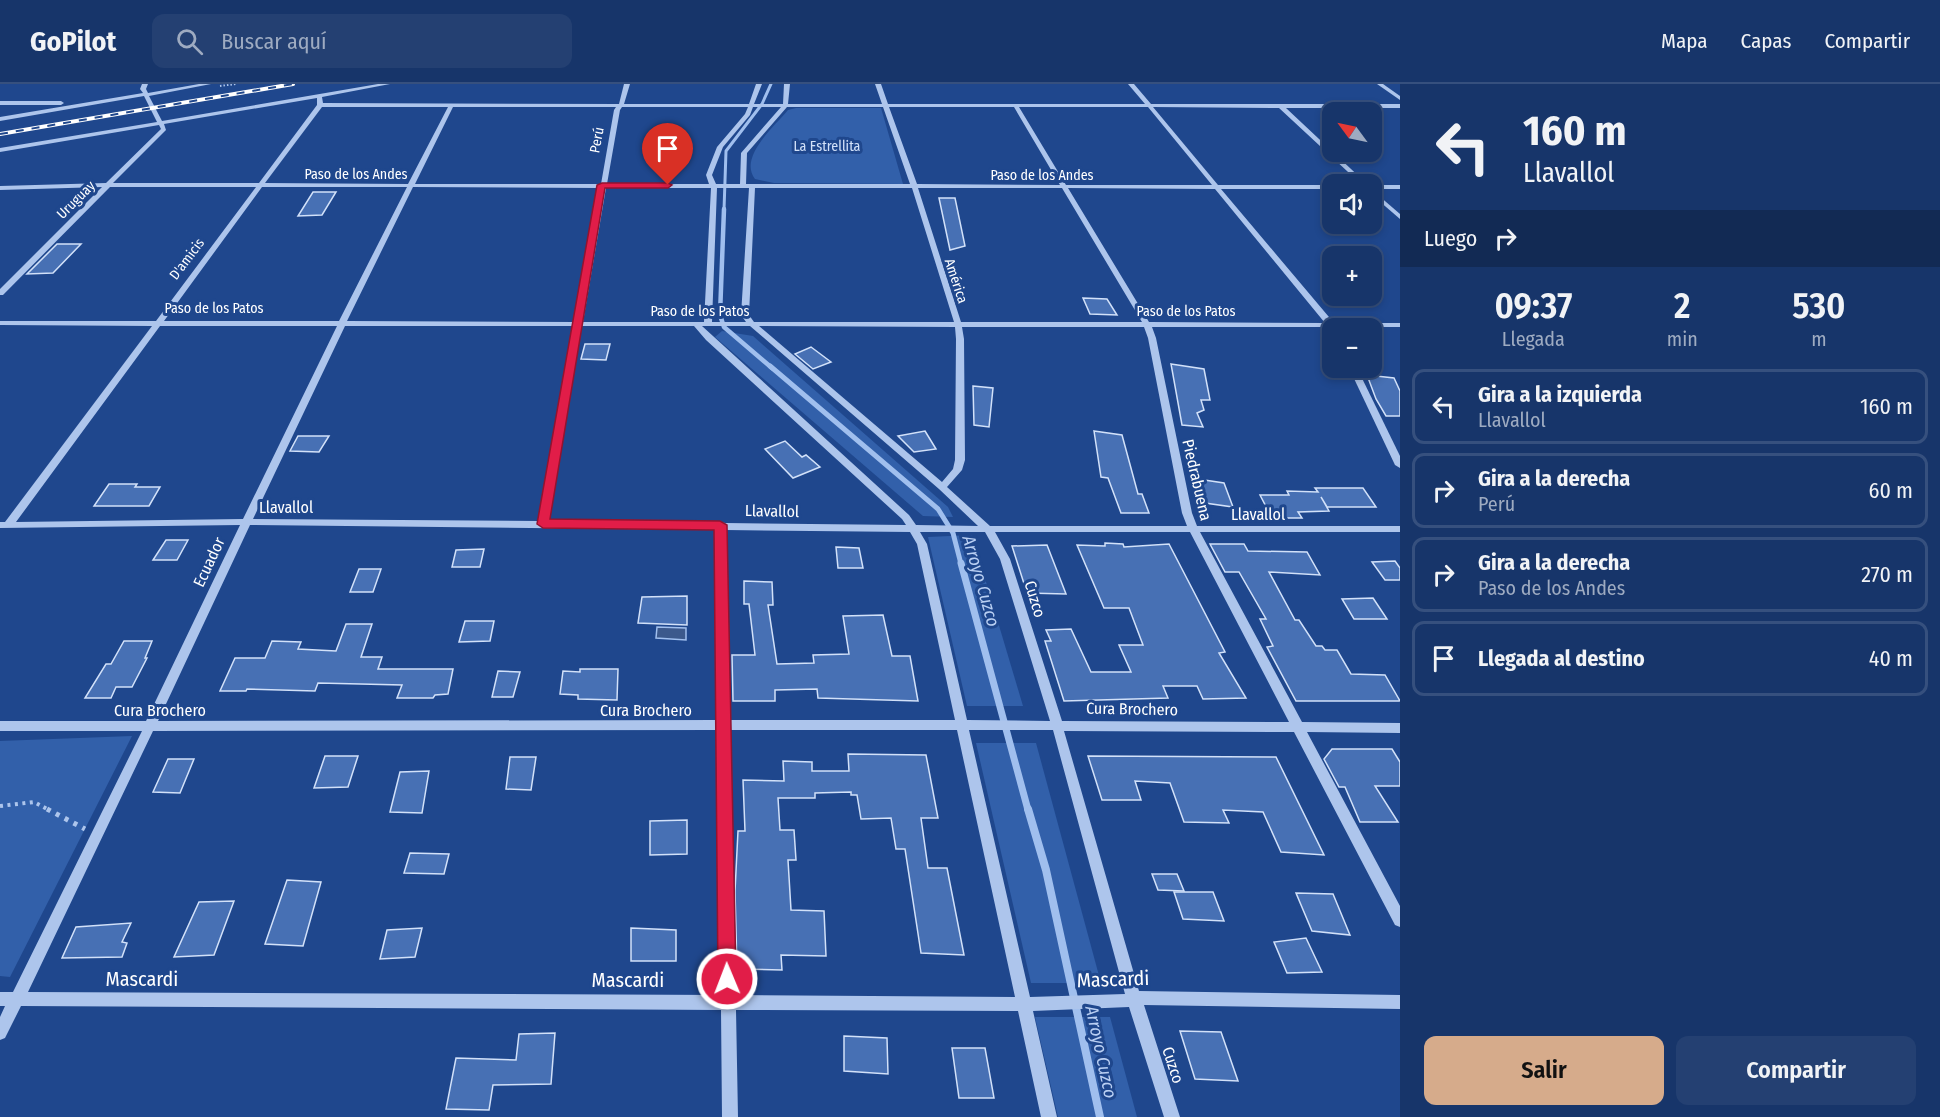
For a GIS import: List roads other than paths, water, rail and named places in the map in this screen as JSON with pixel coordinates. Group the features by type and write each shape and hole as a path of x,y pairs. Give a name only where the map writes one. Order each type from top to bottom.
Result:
{"street":[{"path":"145,84 142,89 160,122"},
{"path":"0,118 208,84"},
{"path":"0,150 387,84"},
{"name":"Perú","path":"543,524 602,185 617,110 627,84"},
{"path":"759,84 755,105 715,156 709,175 716,185 707,325 709,338 874,486 906,517 922,544 962,725 1030,1003 1049,1117"},
{"path":"752,324 743,310 747,186 744,153 784,106 787,84"},
{"name":"América","path":"878,84 914,186 958,324 960,460 957,470 942,487"},
{"path":"1131,84 1326,318"},
{"path":"1380,84 1400,98"},
{"path":"319,96 320,105 1400,106"},
{"path":"0,103 91,103"},
{"name":"D'amicis","path":"4,525 320,105"},
{"name":"Ecuador","path":"0,1033 151,726 409,186 451,106"},
{"name":"Piedrabuena","path":"1017,106 1147,324 1152,338 1187,513 1193,529 1400,920"},
{"path":"1281,106 1353,174"},
{"name":"Uruguay","path":"0,293 164,129 160,122"},
{"path":"0,159 12,148"},
{"name":"Paso de los Andes","path":"0,188 109,185 1322,187"},
{"path":"1382,188 1400,187"},
{"path":"1382,200 1400,217"},
{"name":"Paso de los Patos","path":"0,323 1147,324 1322,327"},
{"name":"Cuzco","path":"752,324 988,529 1005,559 1057,725 1130,999 1172,1117"},
{"name":"Paso de los Patos","path":"1382,326 1400,325"},
{"path":"1358,378 1400,465"},
{"name":"Llavallol","path":"4,525 248,522 988,529 1400,529"},
{"path":"720,525 730,1117"},
{"name":"Cura Brochero","path":"0,726 1057,725 1400,728"},
{"name":"Mascardi","path":"0,999 1030,1003 1130,999 1400,1002"}],"waterway":[{"name":"Arroyo Cuzco","path":"724,210 726,151 762,104 771,84"},
{"name":"Arroyo Cuzco","path":"724,209 720,315 724,327 772,368"},
{"name":"Arroyo Cuzco","path":"770,366 938,509 953,533 961,564"},
{"name":"Arroyo Cuzco","path":"961,563 1028,810"},
{"name":"Arroyo Cuzco","path":"1028,809 1046,870 1100,1117"}],"railway":[{"path":"0,134 293,84"}],"park label":[{"name":"La Estrellita","path":"827,146"}]}
